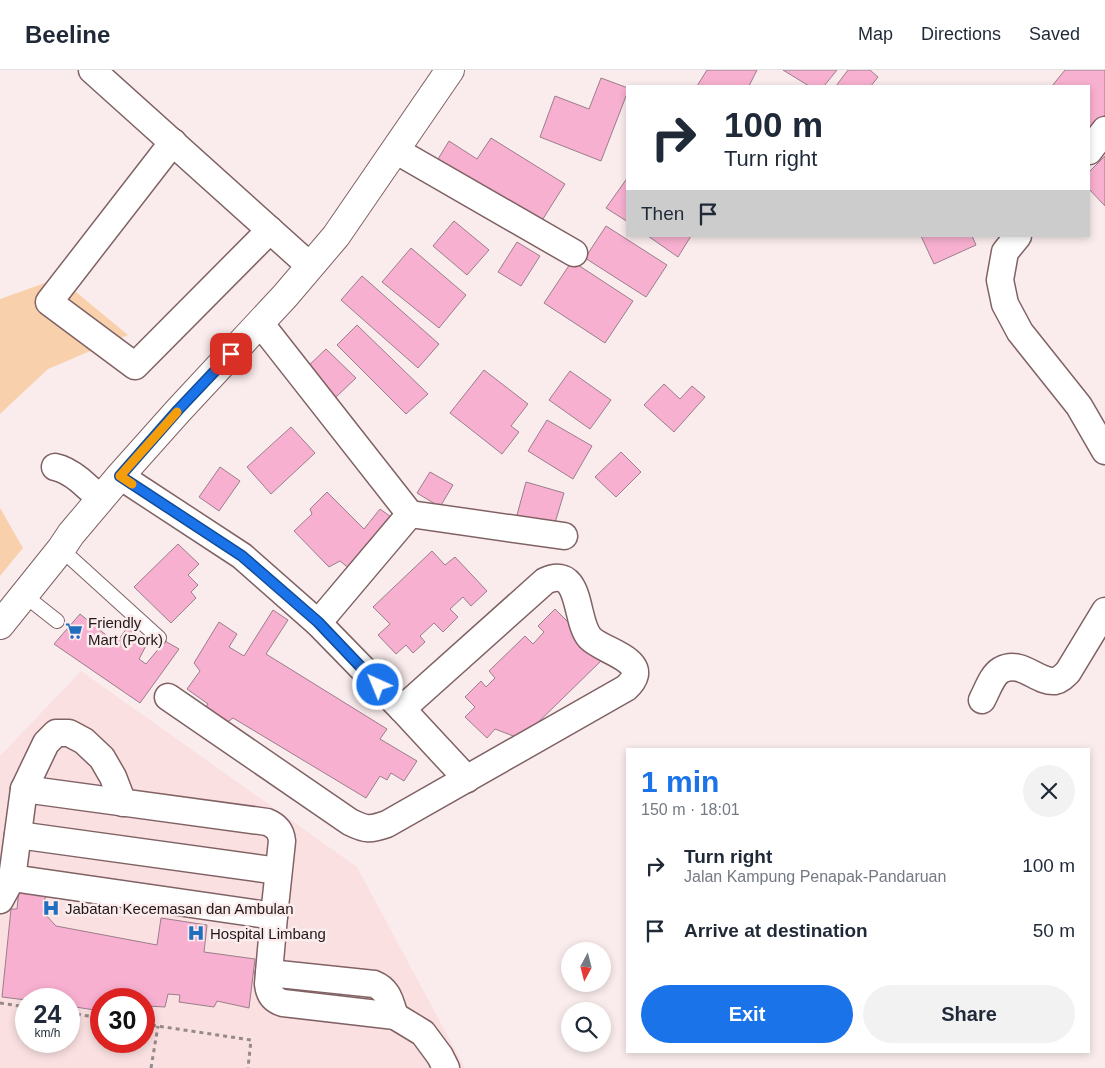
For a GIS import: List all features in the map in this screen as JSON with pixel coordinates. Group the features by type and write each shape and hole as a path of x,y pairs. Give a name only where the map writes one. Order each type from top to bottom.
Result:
{"highway":[{"path":"0,625 71,534 120,476 178,410 260,323 336,236 450,70"}],"street":[{"path":"92,70 310,266"},
{"path":"1090,150 1105,130"},
{"path":"173,142 49,302 135,366 270,230"},
{"path":"395,150 574,253"},
{"path":"1017,237 1005,252 1000,280 1005,304 1020,332 1078,406 1105,451"},
{"path":"260,323 410,514 564,536"},
{"path":"55,467 62,468 89,486 100,500"},
{"path":"120,476 242,556 318,622 467,779"},
{"path":"318,622 410,514"},
{"path":"168,697 350,822 362,828 374,828 387,824 626,688 633,682 635,673 632,665 626,659 594,642 588,635 569,582 561,578 553,578 545,581 402,710"},
{"path":"982,700 994,677 1001,670 1020,668 1047,680 1055,681 1062,678 1068,672 1105,611"},
{"path":"123,803 113,777 102,758 84,741 70,733 56,733 46,743 24,788 18,835 4,881 274,916"},
{"path":"24,788 274,824 282,835 282,841 269,973 268,990 272,997 276,1001 395,1016 423,1033 440,1056 446,1068"},
{"path":"0,816 18,835 278,871"}],"lane":[{"path":"61,549 159,638"},
{"path":"24,595 57,621"}],"path":[{"path":"0,1003 15,1005"},
{"path":"155,1026 251,1040 248,1068"},
{"path":"151,1068 158,1026"}],"shaded area":[{"path":"59,278 128,335 48,369 0,414 0,299"},
{"path":"0,508 23,548 0,576"},
{"name":"Hospital Limbang","path":"81,671 357,867 465,1068 0,1068 0,756"}],"building":[{"path":"707,70 757,70 750,85 698,85"},
{"path":"783,70 837,70 825,85 807,85"},
{"path":"848,70 870,70 878,77 872,85 837,85"},
{"path":"1065,70 1105,70 1105,117 1090,135 1090,85 1053,85"},
{"path":"601,78 626,87 626,96 601,161 540,137 555,96 589,109"},
{"path":"491,138 565,184 541,222 438,159 449,141 477,159"},
{"path":"1105,156 1105,206 1090,190 1090,171"},
{"path":"626,180 626,221 606,208"},
{"path":"454,221 489,250 467,275 433,246"},
{"path":"606,226 667,265 646,297 585,258"},
{"path":"649,237 690,237 678,257"},
{"path":"921,237 972,237 976,245 934,264"},
{"path":"517,242 540,256 521,286 498,272"},
{"path":"411,248 466,295 439,328 382,282"},
{"path":"572,261 633,301 605,343 544,303"},
{"path":"362,276 439,344 418,368 341,300"},
{"path":"357,325 428,394 406,414 337,345"},
{"path":"326,349 356,378 335,398 305,369"},
{"path":"484,370 528,404 511,426 519,432 502,454 450,413"},
{"path":"570,371 611,400 590,429 549,400"},
{"path":"664,384 680,399 692,386 705,397 674,432 644,405"},
{"path":"547,420 592,446 573,479 528,451"},
{"path":"291,427 315,453 271,494 247,467"},
{"path":"621,452 641,472 616,497 595,477"},
{"path":"220,467 240,481 219,511 199,497"},
{"path":"430,472 453,485 440,507 417,493"},
{"path":"526,482 564,493 554,526 517,515"},
{"path":"327,492 364,529 380,509 398,522 356,574 340,561 329,567 294,531 312,514 310,509"},
{"path":"178,544 199,564 188,575 198,585 191,592 196,598 171,623 134,587"},
{"path":"432,551 445,565 455,557 487,591 471,606 463,597 450,609 458,617 443,632 434,623 420,636 425,642 413,653 406,645 396,654 378,635 390,624 373,607"},
{"path":"555,609 604,658 521,739 495,729 487,738 465,717 475,707 465,697 481,681 486,687 495,678 489,671 525,636 533,644 544,632 538,626"},
{"path":"273,610 288,620 266,654 387,729 380,739 417,761 404,781 391,773 387,780 380,776 366,798 233,718 222,726 203,711 208,704 187,689 200,671 194,663 219,622 237,634 229,647 244,656"},
{"path":"80,614 116,643 127,628 148,642 139,659 146,664 165,641 179,649 140,703 54,644"},
{"path":"20,880 47,885 43,912 56,926 157,945 161,918 207,925 204,952 255,959 249,1008 217,1001 214,1007 179,1002 180,995 168,994 165,1007 155,1006 155,988 90,988 90,1009 80,1008 80,988 15,988 15,999 2,997 11,909 17,909"}],"slow traffic":[{"path":"132,484 120,476 177,412"}],"place":[{"name":"Friendly Mart (Pork)","path":"74,631"},
{"name":"Jabatan Kecemasan dan Ambulan","path":"51,908"},
{"name":"Hospital Limbang","path":"196,933"}],"route":[{"path":"231,354 178,410 120,476 242,556 318,622 378,685"}]}
